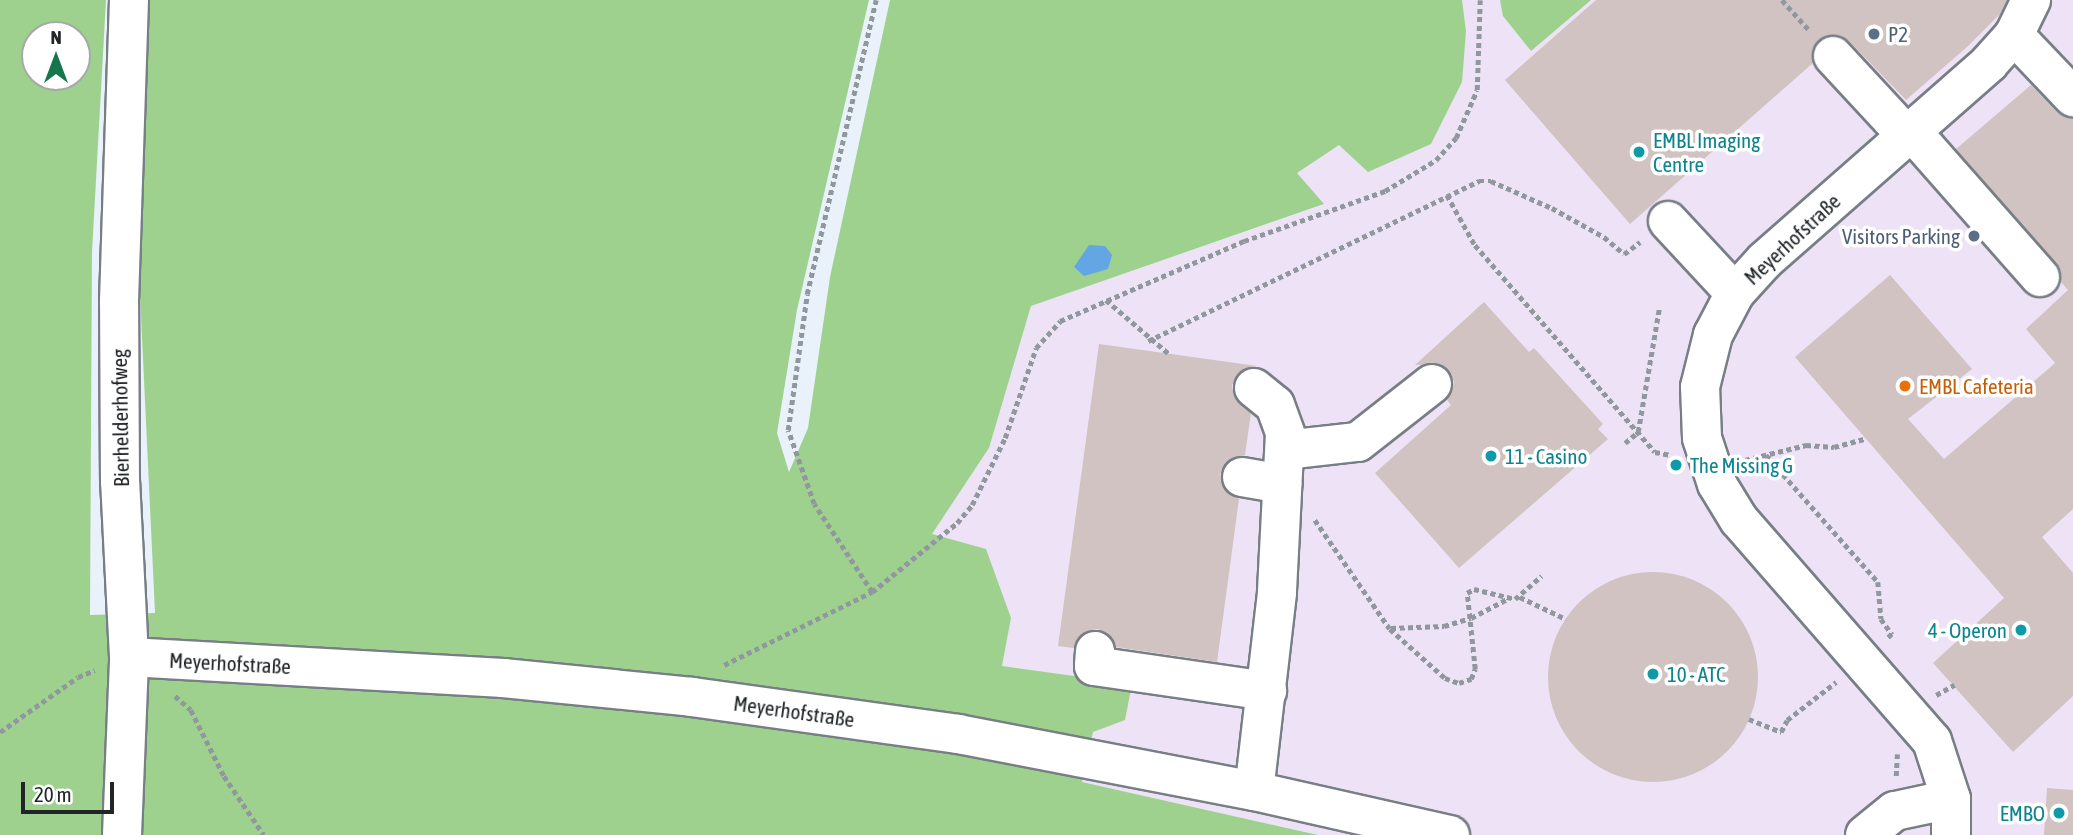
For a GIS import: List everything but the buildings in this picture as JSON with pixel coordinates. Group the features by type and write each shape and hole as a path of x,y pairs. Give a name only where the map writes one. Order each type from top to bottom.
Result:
{"street":[{"name":"Bierhelderhofweg","path":"122,835 128,657 120,482 119,301 129,0"},
{"name":"Meyerhofstraße","path":"1865,835 1895,811 1951,817 1932,741 1739,520 1707,460 1700,387 1713,335 1735,293 1764,261 1911,135 2026,9"},
{"path":"2026,9 2073,97"},
{"path":"1833,56 1911,135 2040,277"},
{"path":"1668,221 1735,293"},
{"path":"1242,477 1283,479 1358,442 1432,384"},
{"path":"1254,387 1281,416 1283,479 1267,691 1254,790"},
{"path":"1096,651 1094,666 1180,671 1267,691"},
{"name":"Meyerhofstraße","path":"128,657 503,678 692,697 958,734 1254,790 1451,835"}],"path":[{"path":"872,592 814,504 788,430 807,294 876,0"},
{"path":"692,697 717,669 872,592 943,536 972,505 1005,438 1045,335 1060,321 1244,241 1384,191 1436,160 1456,138 1478,90 1480,0"},
{"path":"1782,0 1833,56"},
{"path":"1148,341 1469,184 1491,181 1604,237 1624,254 1668,221"},
{"path":"1447,194 1475,245 1655,452 1736,462 1864,439"},
{"path":"1106,300 1148,341 1168,354"},
{"path":"1625,443 1638,432 1659,309"},
{"path":"1749,719 1781,732 1787,720 1864,660 1892,634 1881,619 1878,582 1766,455"},
{"path":"1283,479 1298,506 1316,520 1390,629 1446,678 1459,683 1471,679 1475,669 1470,590 1509,598 1520,597 1566,619"},
{"path":"1520,597 1542,576"},
{"path":"1390,629 1444,626 1471,618 1509,598"},
{"path":"0,732 78,677 128,657"},
{"path":"170,692 191,710 223,776 264,835"}],"shaded area":[{"path":"1462,0 2073,0 2073,835 1318,835 1082,782 1093,732 1002,666 1011,618 931,535 989,448 1031,306 1323,205 1297,173 1340,144 1466,31"}],"green space":[{"path":"0,0 106,0 92,252 90,615 155,613 139,274 150,0 869,0 797,310 777,433 789,472 808,428 830,277 890,0 1462,0 1466,31 1462,82 1431,144 1368,172 1339,145 1297,173 1324,204 1031,306 989,448 932,534 986,549 1011,618 1002,666 1132,684 1125,720 1093,732 1082,782 1318,835 0,835"},
{"path":"1500,0 1591,0 1531,51 1503,16"}],"water":[{"path":"1089,245 1105,246 1112,255 1108,269 1084,276 1074,267"}],"place":[{"name":"P2","path":"1874,34"},
{"name":"EMBL Imaging Centre","path":"1639,152"},
{"name":"Visitors Parking","path":"1974,236"},
{"name":"EMBL Cafeteria","path":"1905,386"},
{"name":"11 - Casino","path":"1491,456"},
{"name":"The Missing G","path":"1676,465"},
{"name":"4 - Operon","path":"2021,630"},
{"name":"10 - ATC","path":"1653,674"},
{"name":"EMBO","path":"2059,813"}]}
